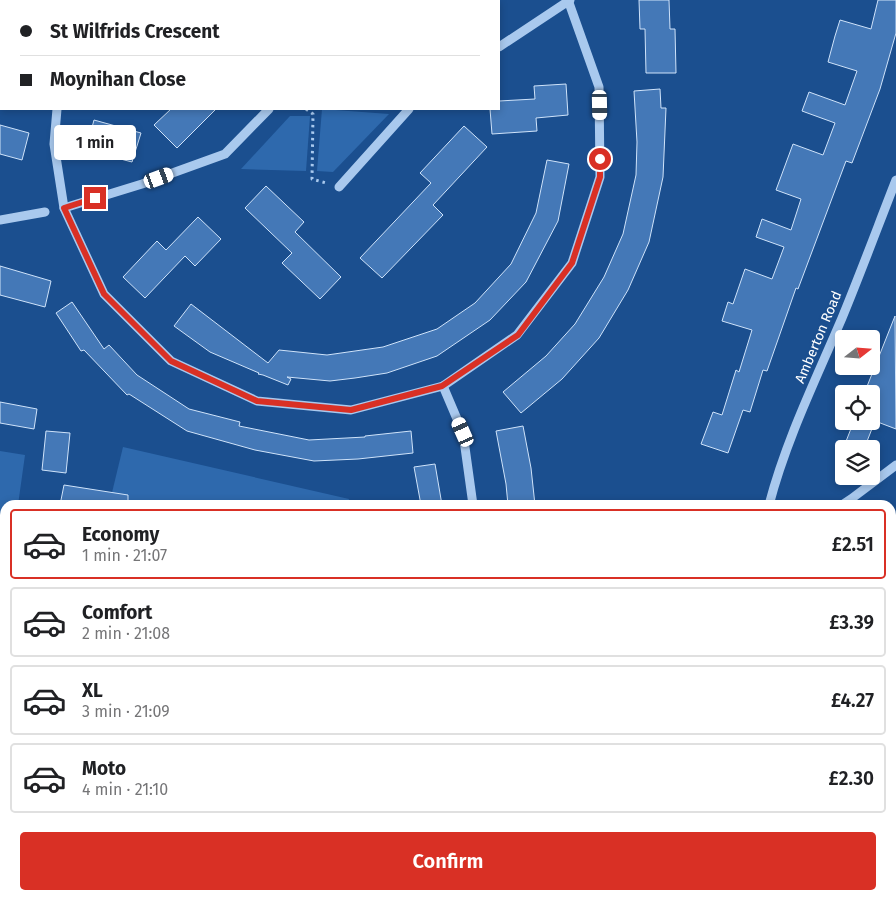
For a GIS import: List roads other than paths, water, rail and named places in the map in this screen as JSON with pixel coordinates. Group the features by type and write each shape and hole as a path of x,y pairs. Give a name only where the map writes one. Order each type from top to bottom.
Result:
{"street":[{"path":"57,110 54,144 64,208 104,294 171,361 257,401 351,410 442,386 518,335 572,263 600,177 599,87 569,0 500,46"},
{"path":"64,208 142,184 225,154 268,110"},
{"path":"339,187 408,110"},
{"name":"Amberton Road","path":"770,500 794,429 843,315 896,180"},
{"path":"0,220 46,212"},
{"path":"442,386 463,432 472,500"},
{"path":"850,500 896,465"}]}
